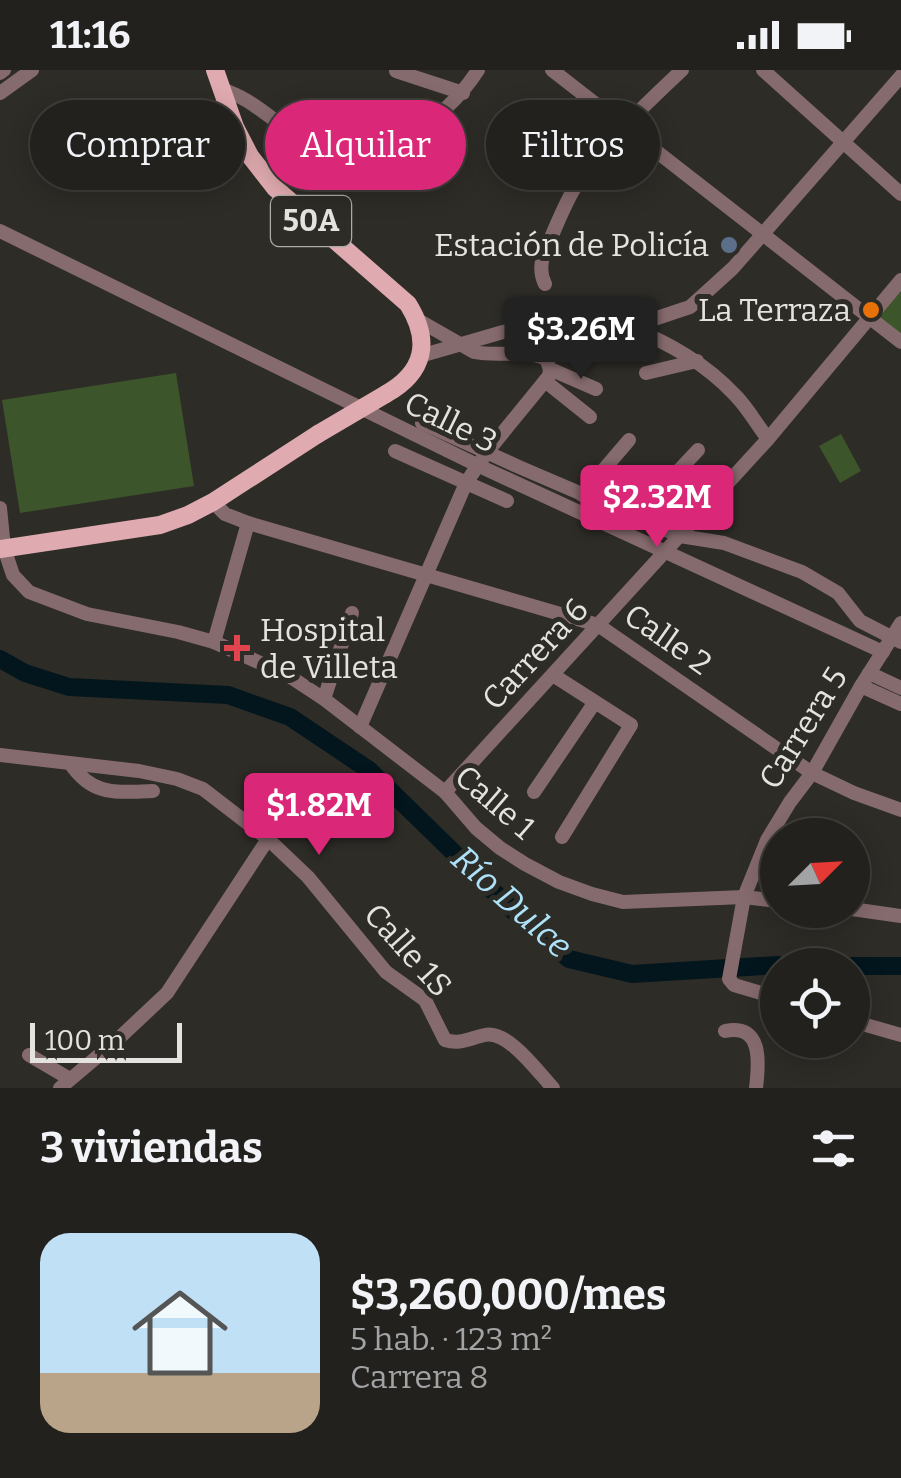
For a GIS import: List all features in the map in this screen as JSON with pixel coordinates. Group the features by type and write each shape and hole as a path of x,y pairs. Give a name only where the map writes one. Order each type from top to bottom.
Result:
{"main road":[{"name":"50A","path":"218,79 235,127 274,188 408,304 418,320"},
{"path":"2,549 160,525 214,502 402,385 414,372 420,356 422,337 418,320"}],"street":[{"path":"0,93 32,70"},
{"path":"396,70 464,93"},
{"path":"218,79 307,140 336,148 376,148 416,133 464,93 478,70"},
{"path":"552,70 590,100"},
{"path":"650,100 682,70"},
{"path":"763,70 901,194"},
{"path":"630,327 690,307 732,268 901,76"},
{"path":"660,155 901,342"},
{"path":"545,284 540,266 574,190"},
{"name":"Calle 3","path":"0,231 482,459 665,552 892,644"},
{"name":"Carrera 6","path":"444,792 768,439 901,280"},
{"path":"418,320 474,352 538,355 546,360 548,375 590,417"},
{"path":"420,356 503,332 545,325 588,323 630,327 696,361 736,396 768,439"},
{"path":"646,374 696,361"},
{"path":"360,727 466,483 548,375"},
{"path":"548,375 596,389"},
{"name":"Calle 3","path":"422,423 482,459 582,494 680,536 724,543 802,572 838,593 860,621 892,644"},
{"path":"582,494 629,440"},
{"path":"635,517 698,450"},
{"path":"395,451 507,501"},
{"name":"Calle 2","path":"214,502 226,514 248,523 598,625 812,772 901,810"},
{"path":"0,508 2,549"},
{"path":"214,642 248,523"},
{"name":"Calle 1","path":"2,549 13,575 28,592 87,614 214,642 289,676 444,792 500,848 575,888 623,902 760,898"},
{"path":"324,699 352,613"},
{"name":"Carrera 5","path":"760,993 734,986 729,979 744,897 767,840 865,680 892,644 901,623"},
{"path":"552,675 631,725 562,838"},
{"path":"865,680 901,688"},
{"path":"865,680 901,704"},
{"path":"534,792 595,702"},
{"name":"Calle 1S","path":"0,755 139,771 203,789 268,838 308,877 386,972 425,1000 445,1040 453,1043 492,1034 502,1036 553,1088"},
{"path":"70,763 80,778 102,790 153,791"},
{"path":"29,1055 65,1084 167,993 268,838"},
{"path":"870,912 901,916"},
{"path":"870,1027 901,1035"},
{"path":"726,1031 736,1028 748,1033 756,1044 756,1088"}],"green space":[{"path":"901,280 901,342 869,317"},
{"path":"176,373 194,486 20,513 2,400"},
{"path":"841,434 861,471 840,483 819,446"}],"waterway":[{"name":"Río Dulce","path":"0,659 25,673 69,687 228,695 290,717 369,770 532,929 569,959 632,974 760,966"},
{"name":"Río Dulce","path":"870,966 901,966"}],"place":[{"name":"Estación de Policía","path":"729,245"},
{"name":"La Terraza","path":"871,310"},
{"name":"Hospital de Villeta","path":"237,648"}]}
